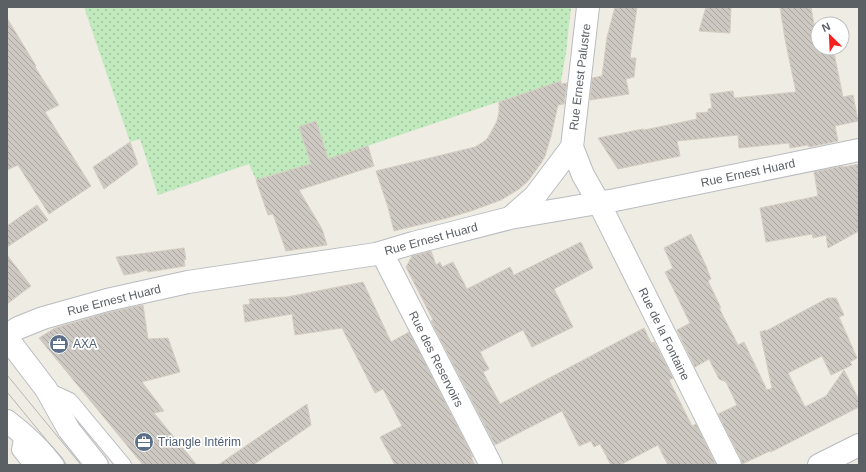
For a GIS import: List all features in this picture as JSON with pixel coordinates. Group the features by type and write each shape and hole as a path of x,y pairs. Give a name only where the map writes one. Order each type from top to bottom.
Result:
{"street":[{"name":"Rue Ernest Palustre","path":"588,7 572,147 583,175 599,203"},
{"name":"Rue Ernest Palustre","path":"510,218 536,196 572,147"},
{"name":"Rue Ernest Huard","path":"7,337 18,328 43,318 107,300 188,282 382,253 413,243 510,218 599,203 859,150"},
{"name":"Rue de la Fontaine","path":"599,203 730,465"},
{"name":"Rue des Reservoirs","path":"382,253 491,465"},
{"path":"7,337 46,389 69,430 97,465"},
{"path":"14,427 43,453 53,465"},
{"path":"819,465 859,445"}],"lane":[{"path":"46,389 70,400 124,465"},
{"path":"14,427 19,450 31,465"}],"green space":[{"path":"84,7 571,7 566,53 561,81 281,175 277,174 256,180 249,164 158,195 140,139 130,142"}],"building":[{"path":"615,7 637,7 630,58 636,58 634,77 626,79 629,94 590,100 592,78 602,76 607,37"},
{"path":"706,7 731,7 730,33 699,31"},
{"path":"780,7 811,7 813,16 810,16 810,56 835,56 843,97 853,95 858,121 835,126 838,141 809,147 808,145 790,148 789,143 739,148 738,135 677,141 680,156 618,169 598,138 697,119 696,113 708,112 708,109 712,108 710,94 733,91 734,98 796,92"},
{"path":"7,18 59,105 45,112 91,186 49,214 18,165 7,170"},
{"path":"561,81 561,84 567,83 564,104 558,105 545,156 528,181 519,189 501,200 447,218 394,231 376,171 475,147 487,139 497,121 499,102"},
{"path":"316,121 328,159 368,146 374,166 299,190 322,229 327,245 286,251 273,214 268,215 256,180 311,164 299,127"},
{"path":"130,142 138,164 104,189 93,167"},
{"path":"859,164 859,231 828,248 826,235 813,238 812,234 766,242 760,208 818,196 814,172"},
{"path":"37,205 48,220 7,247 7,226"},
{"path":"691,234 707,268 711,279 708,281 721,308 719,308 738,345 744,342 767,390 772,388 760,332 766,331 828,298 836,298 844,315 839,317 857,358 850,362 852,365 831,375 822,356 788,373 805,407 826,396 844,370 859,400 859,407 771,452 770,451 742,464 741,459 718,414 737,405 726,382 719,379 709,359 695,367 677,330 690,323 665,272 673,268 664,248"},
{"path":"581,242 593,268 554,289 573,327 532,347 523,330 480,352 489,369 483,372 500,404 644,328 651,343 654,342 673,378 669,380 692,426 696,424 716,465 668,465 658,445 620,465 611,465 600,444 594,447 591,441 579,446 562,411 495,445 431,321 433,320 406,267 412,256 431,251 436,265 440,262 442,267 453,262 467,289 510,267 514,275"},
{"path":"184,248 186,259 184,260 185,266 148,272 147,270 124,275 116,257"},
{"path":"7,255 31,286 7,304"},
{"path":"363,282 391,342 409,332 473,457 471,457 475,465 395,465 380,437 402,426 383,389 375,393 342,328 295,335 292,314 245,322 243,305 250,304 249,299 287,297"},
{"path":"143,305 148,339 168,338 180,372 142,382 164,411 154,413 197,465 143,465 39,338 55,328 110,312"},
{"path":"307,404 311,425 253,465 218,465"}],"tram line":[{"path":"7,375 81,465"},
{"path":"7,392 67,465"}],"place":[{"name":"AXA","path":"59,344"},
{"name":"Triangle Intérim","path":"144,442"}]}
